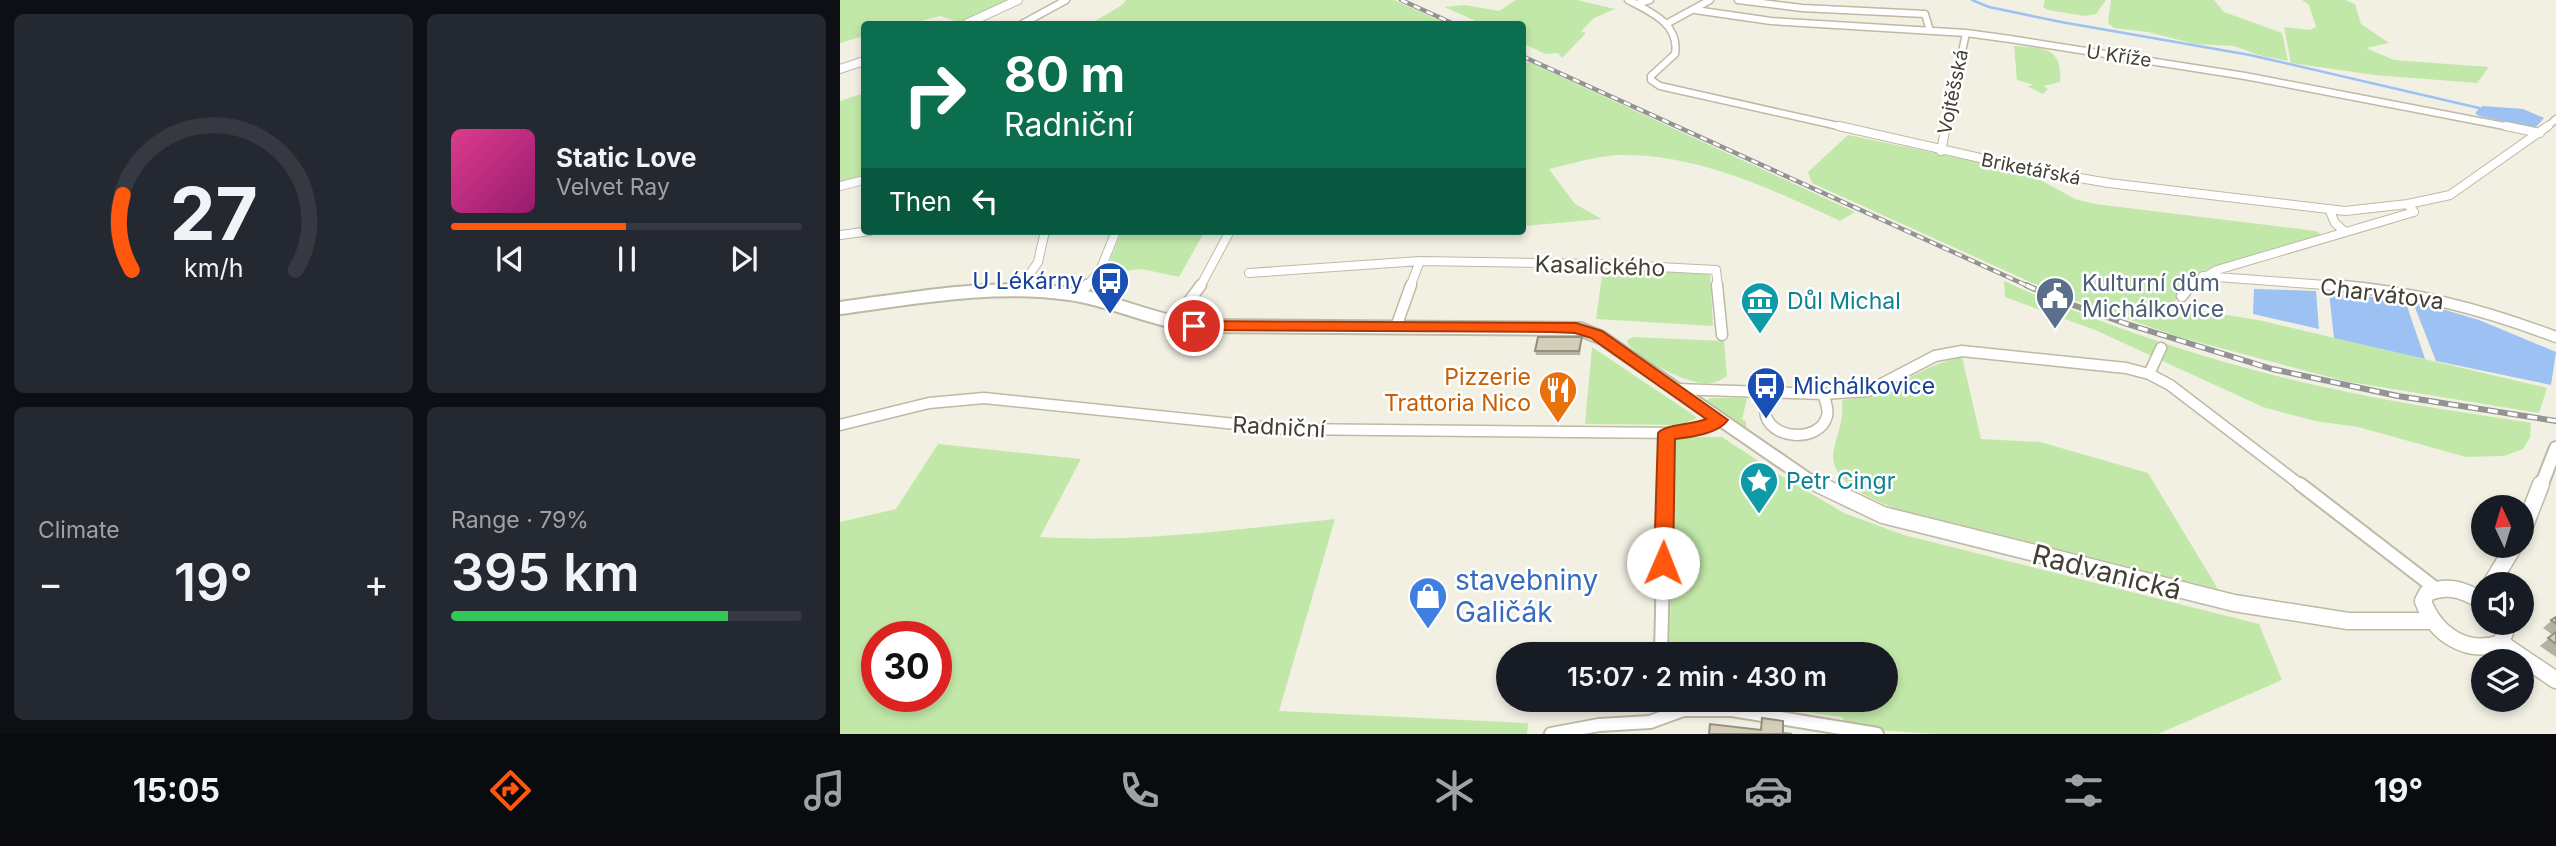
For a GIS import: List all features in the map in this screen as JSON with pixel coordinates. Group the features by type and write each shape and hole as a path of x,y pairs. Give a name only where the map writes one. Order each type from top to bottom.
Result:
{"street":[{"path":"972,21 1018,0"},
{"path":"1028,21 1066,0"},
{"path":"1628,0 1668,23 1710,0"},
{"path":"1636,4 1650,0"},
{"path":"1738,0 1802,8 1925,14 1930,31"},
{"name":"U Kříže","path":"1695,10 1805,24 1966,33 2198,68 2540,134"},
{"name":"Briketářská","path":"1668,23 1675,37 1676,50 1651,76 1651,80 1660,86 1941,151 2074,178 2329,209 2358,210 2409,204 2450,195 2540,134 2556,119"},
{"name":"Vojtěšská","path":"1941,151 1966,33"},
{"path":"840,69 861,62"},
{"path":"840,192 843,185 861,181"},
{"path":"2182,296 2190,285 2203,276 2344,231 2414,212 2409,204"},
{"path":"2329,209 2335,223 2344,231"},
{"path":"840,235 861,232"},
{"path":"1018,291 1038,262 1044,235"},
{"path":"1079,295 1100,271 1114,235"},
{"path":"1172,324 1195,296 1228,235"},
{"path":"1396,327 1420,261"},
{"name":"Kasalického","path":"1249,273 1420,261 1601,264 1716,270 1722,335"},
{"name":"Charvátova","path":"2203,276 2437,299 2494,313 2556,337"},
{"name":"Radvanická","path":"840,308 961,294 1018,291 1079,295 1172,324 1216,327 1580,329 1600,336 1795,472 1848,501 1901,520 2234,603 2348,621 2432,621"},
{"path":"2149,374 2161,348"},
{"path":"1675,389 1823,394 1868,391 1935,356 1962,351 2113,366 2149,374 2181,393 2435,588"},
{"path":"1768,393 1763,407 1766,420 1777,430 1795,435 1812,432 1824,423 1826,410 1823,394"},
{"name":"Radniční","path":"840,425 925,402 984,398 1285,429 1666,433 1694,431 1719,420"},
{"path":"1661,642 1666,433"},
{"path":"2534,503 2556,447"},
{"path":"2471,595 2456,589 2435,588 2427,593 2423,601 2432,621 2443,632 2468,646 2492,648 2501,643 2504,635"},
{"path":"2501,643 2556,680"},
{"path":"1551,734 1599,725 1650,722 1666,712"},
{"path":"1742,712 1827,729 1877,734"}],"green space":[{"path":"840,0 1009,0 965,21 940,16 921,21 861,21 861,37 840,43"},
{"path":"1126,0 1394,0 1440,21 1095,21"},
{"path":"1516,0 1577,0 1615,9 1594,18 1581,31 1586,33 1562,58 1558,53 1545,54 1526,44 1526,21 1476,21 1444,7 1465,5 1499,11"},
{"path":"2045,0 2106,0 2096,14 2085,16 2048,10 2043,7"},
{"path":"2111,0 2214,0 2224,12 2282,33 2288,61 2262,56 2234,46 2195,44 2148,32 2114,28 2108,23"},
{"path":"2302,0 2345,0 2355,4 2361,24 2389,43 2366,48 2394,60 2489,67 2477,83 2374,75 2291,63 2284,27 2310,30 2316,27 2309,5"},
{"path":"2014,46 2041,49 2054,55 2060,70 2060,82 2043,86 2048,89 2043,94 2027,86 2034,85 2017,80"},
{"path":"1529,62 1855,212 1840,221 1733,175 1676,160 1618,155 1549,169 1575,204 1602,219 1526,226 1526,63"},
{"path":"861,94 861,179 840,184 840,101"},
{"path":"1848,135 2026,172 2075,199 2095,204 2316,231 2322,235 2206,270 2191,278 2167,312 2182,317 2183,308 2258,320 2547,388 2539,413 2344,381 2179,337 2059,295 1812,183 1808,172"},
{"path":"1120,235 1203,235 1179,277 1142,269 1105,273"},
{"path":"1603,267 1710,273 1713,326 1596,319"},
{"path":"2004,281 2087,316 2216,360 2371,397 2531,423 2530,437 2523,449 2504,456 2466,457 2358,427 2315,421 2263,407 2095,330 2005,297"},
{"path":"1633,337 1724,341 1727,376 1711,383 1691,381 1655,365 1635,351 1627,340"},
{"path":"1592,347 1697,418 1680,425 1585,424"},
{"path":"1962,357 1981,439 2040,442 2148,473 2218,589 1897,509 1865,495 1844,480 1833,461 1842,400 1874,393 1931,367"},
{"path":"1711,398 1747,398 1742,420 1746,421 1746,429 1705,401"},
{"path":"1676,437 1722,437 1844,513 1904,535 2259,624 2282,680 2158,734 1936,734 1847,728 1842,717 1807,712 1898,712 1898,642 1669,642"},
{"path":"938,444 1081,459 1040,537 1151,537 1335,519 1279,711 1528,723 1527,734 840,734 840,522 896,509"}],"water":[{"path":"2482,106 2523,109 2544,118 2535,128 2479,116 2475,113"},
{"path":"2254,289 2316,291 2319,329 2253,314"},
{"path":"2329,293 2405,300 2425,359 2334,338"},
{"path":"2412,300 2479,320 2556,352 2551,385 2436,361"}],"building":[{"path":"1538,337 1582,337 1579,351 1535,351"},
{"path":"2556,632 2556,644 2548,638"},
{"path":"1762,718 1783,721 1783,733 1792,734 1709,734 1710,724 1761,730"}],"waterway":[{"path":"1972,0 1989,7 2061,22 2250,55 2479,108"}],"railway":[{"path":"1401,0 1447,21"},
{"path":"1526,58 2030,287"},
{"path":"2026,285 2056,299 2127,324 2272,369 2398,396 2556,421"}],"place":[{"name":"U Lékárny","path":"1110,315"},
{"name":"Kulturní dům Michálkovice","path":"2055,330"},
{"name":"Důl Michal","path":"1760,335"},
{"name":"Michálkovice","path":"1766,420"},
{"name":"Pizzerie Trattoria Nico","path":"1558,424"},
{"name":"Petr Cingr","path":"1759,515"},
{"name":"stavebniny Galičák","path":"1428,630"}],"route":[{"path":"1194,326 1551,327 1576,328 1597,335 1719,420 1694,431 1666,433 1663,563"}]}
